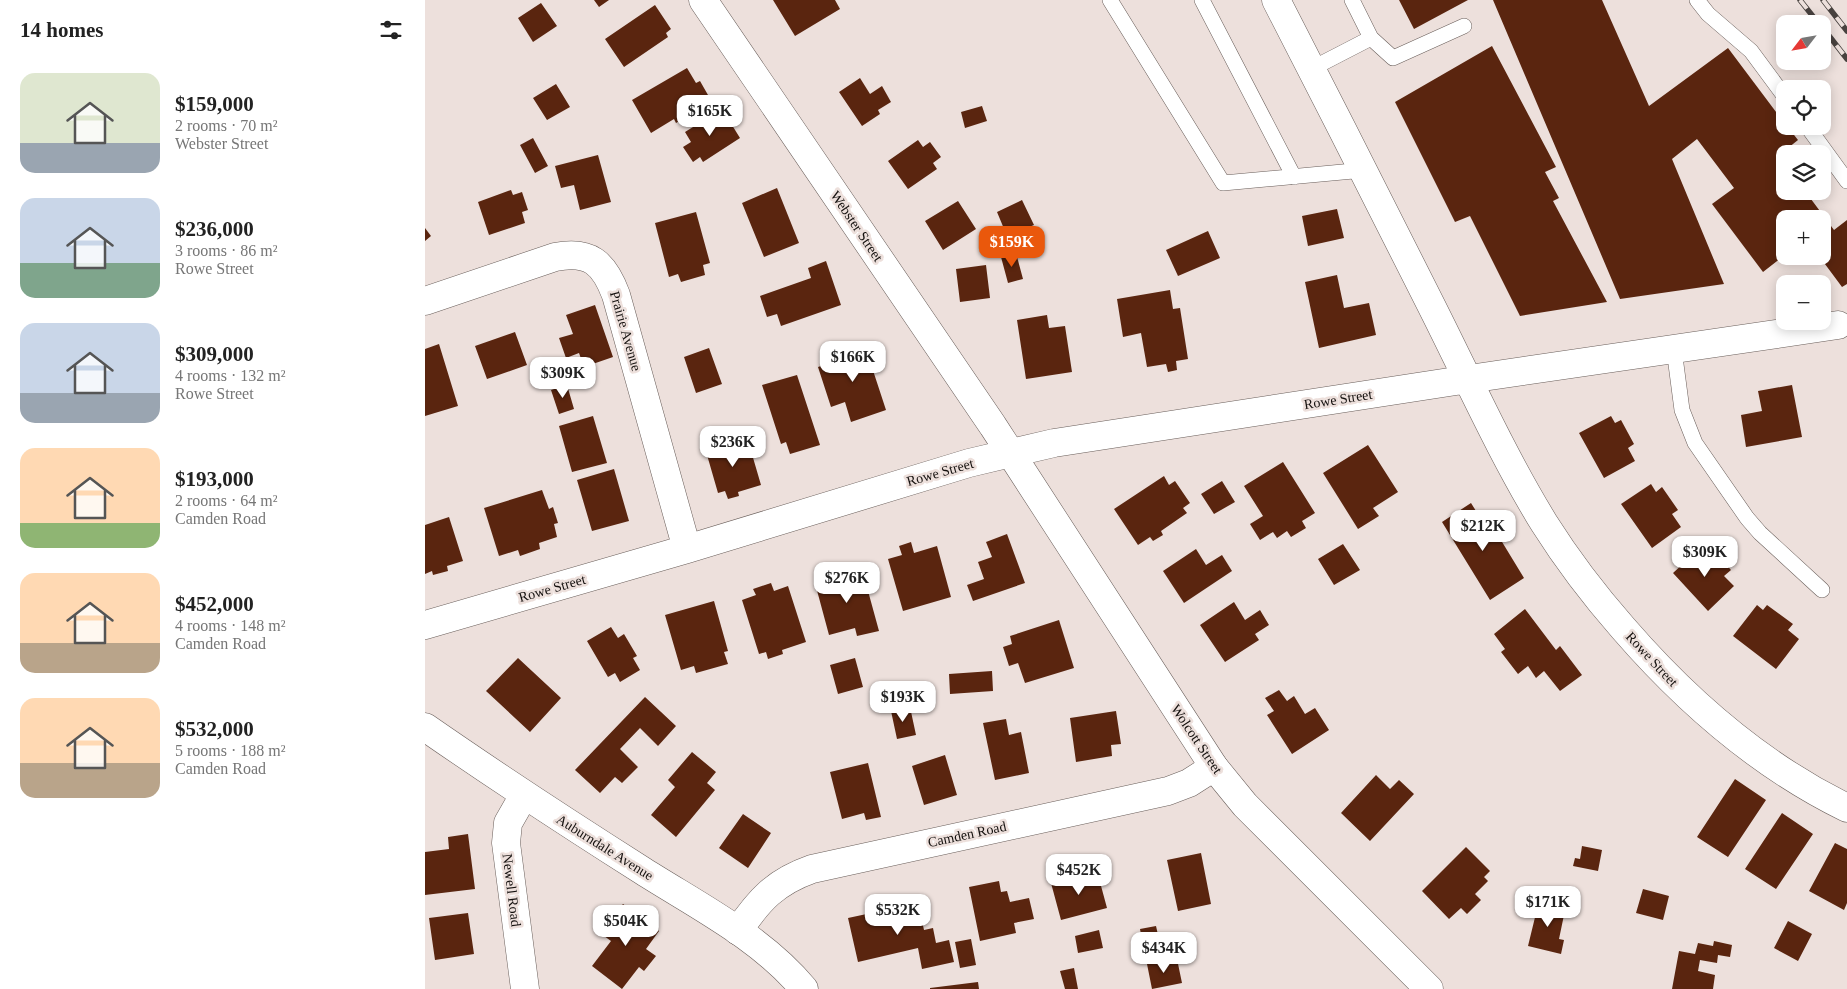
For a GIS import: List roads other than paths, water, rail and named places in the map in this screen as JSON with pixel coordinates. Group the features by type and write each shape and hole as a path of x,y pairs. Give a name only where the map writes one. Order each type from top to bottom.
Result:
{"street":[{"name":"Webster Street","path":"703,0 1011,453"},
{"name":"Rowe Street","path":"1276,0 1523,486 1561,548 1594,594 1651,661 1689,698 1734,736 1785,773 1847,808"},
{"name":"Prairie Avenue","path":"425,301 555,257 576,254 594,260 607,276 616,294 687,549"},
{"name":"Rowe Street","path":"425,625 687,549 969,463 1011,453 1093,436 1674,349 1843,320"},
{"name":"Wolcott Street","path":"1011,453 1214,767 1245,805 1429,989"},
{"name":"Auburndale Avenue","path":"426,731 523,795 738,931 779,962 804,989"},
{"name":"Camden Road","path":"738,931 765,895 786,880 811,869 1168,791 1189,783 1214,767"},
{"name":"Newell Road","path":"523,795 508,823 506,843 525,989"}],"lane":[{"path":"1110,0 1223,183 1364,170"},
{"path":"1202,0 1294,177"},
{"path":"1352,0 1371,38 1393,58 1464,26"},
{"path":"1697,0 1708,14 1751,51 1776,85"},
{"path":"1311,69 1371,38"},
{"path":"1814,135 1847,181"},
{"path":"1674,349 1682,410 1695,443 1756,528 1822,590"}],"railway":[{"path":"1800,0 1812,15"},
{"path":"1823,0 1847,31"},
{"path":"1831,38 1847,59"}]}
